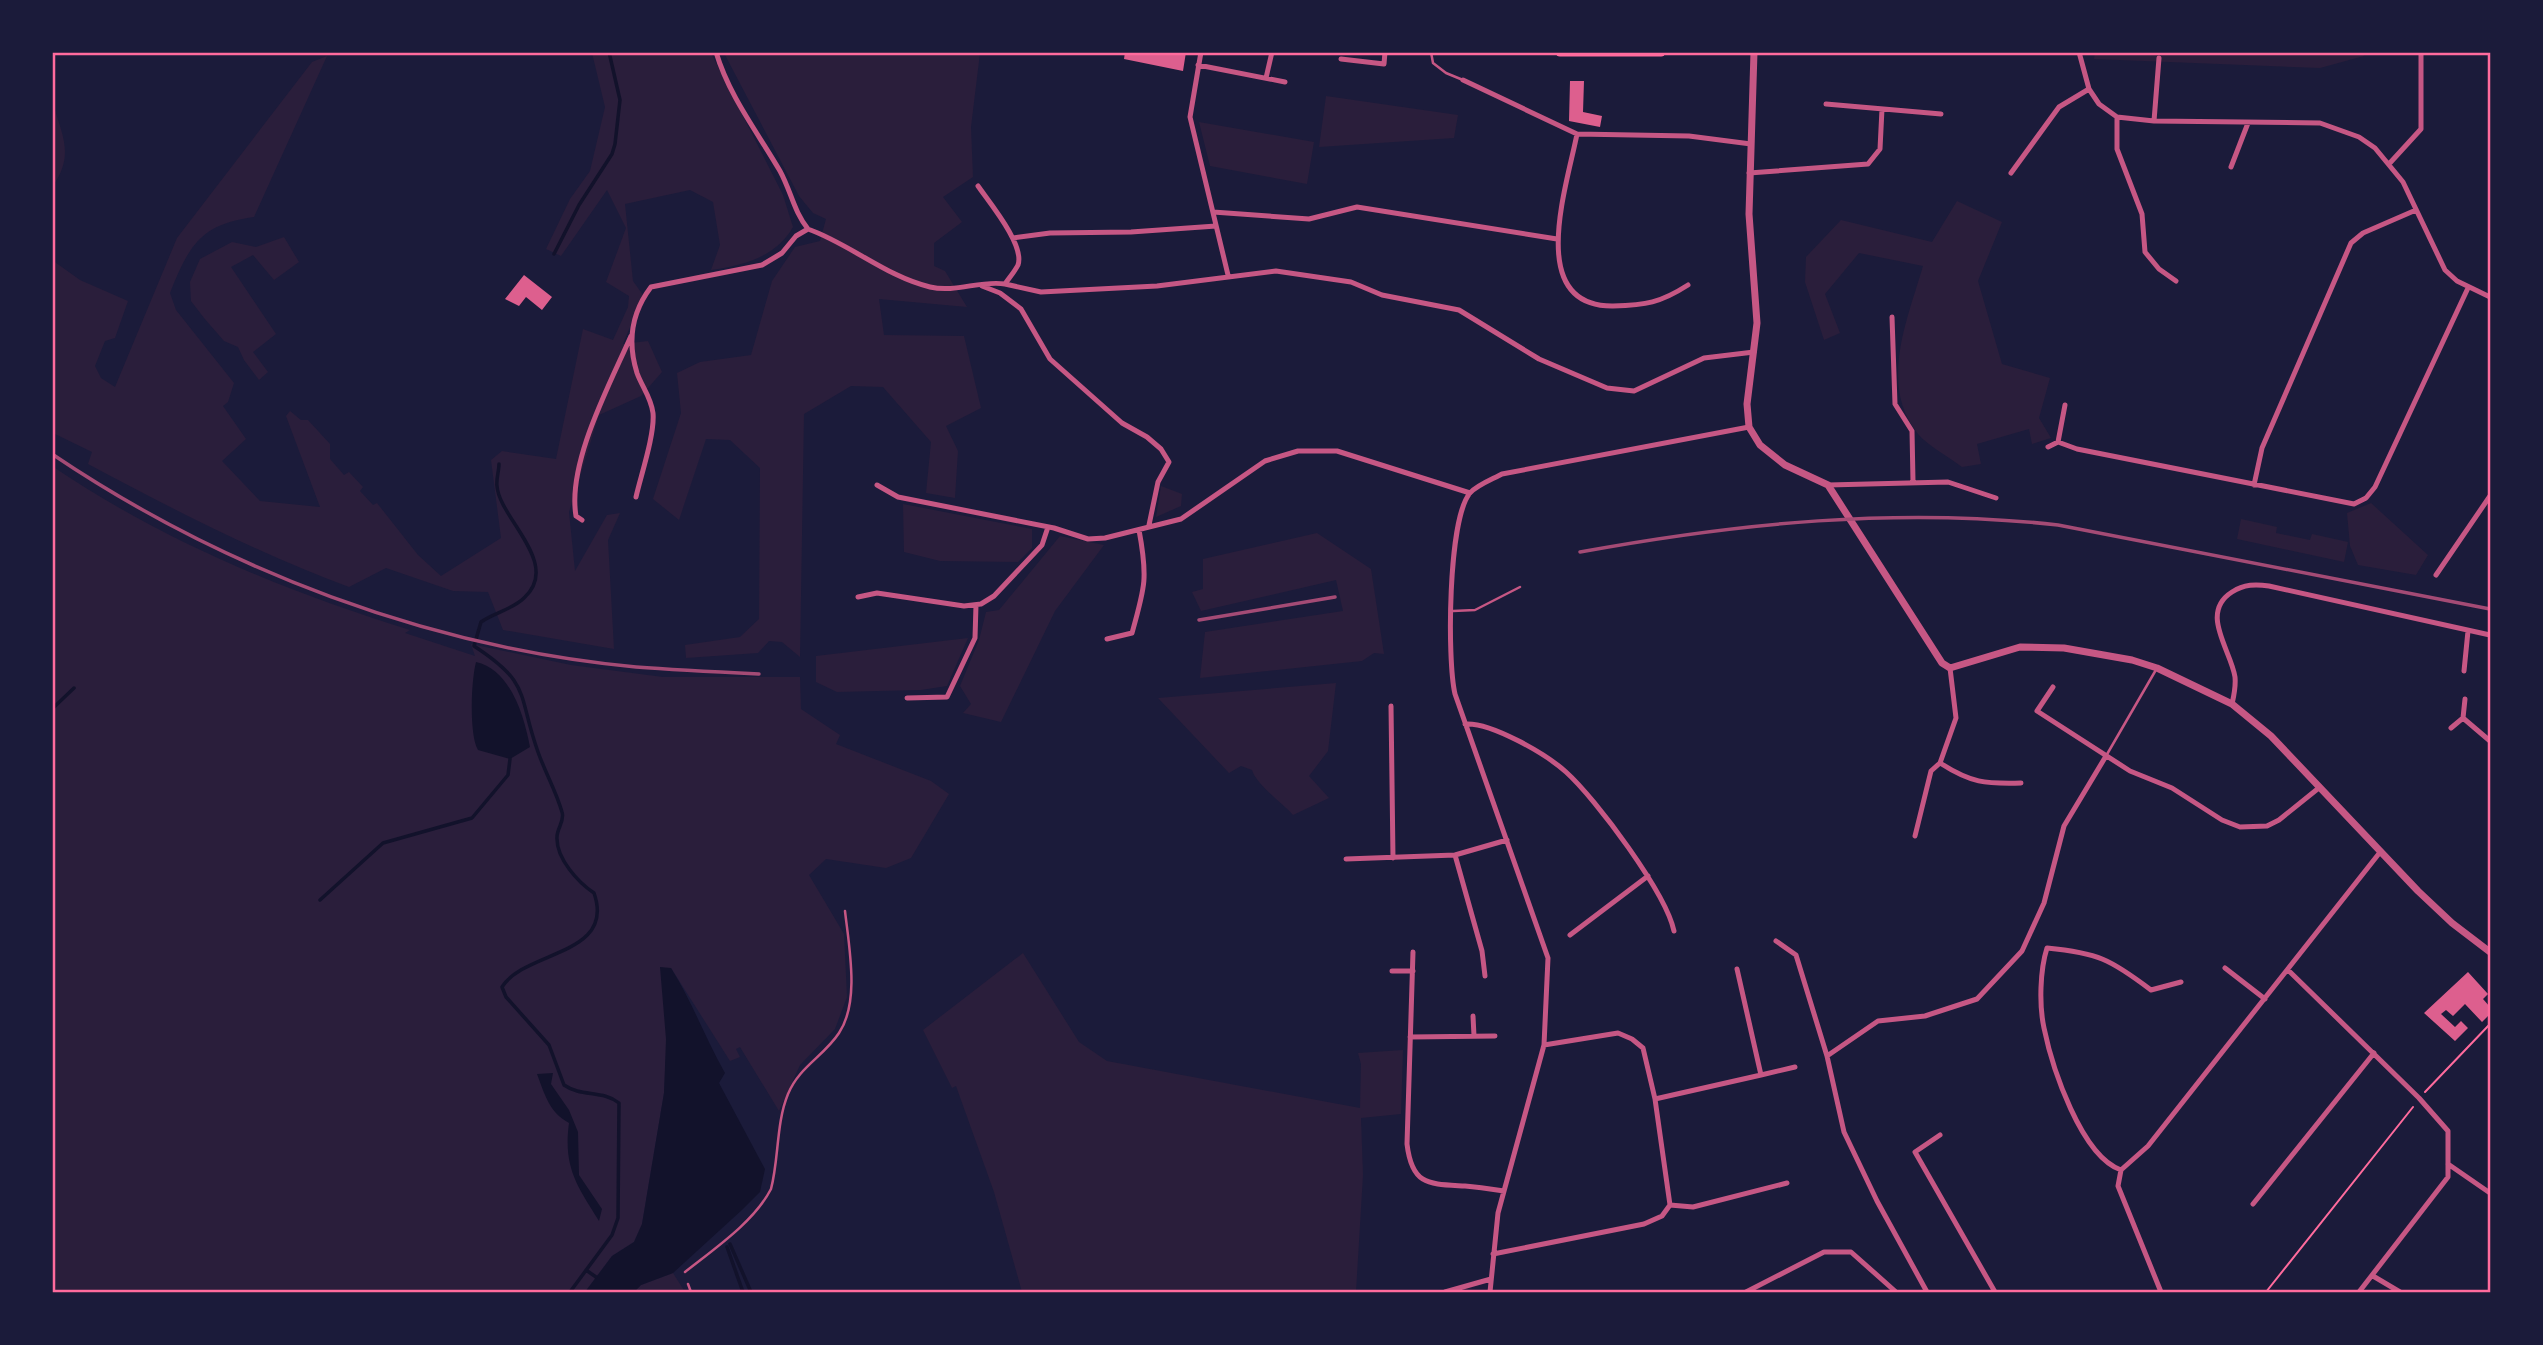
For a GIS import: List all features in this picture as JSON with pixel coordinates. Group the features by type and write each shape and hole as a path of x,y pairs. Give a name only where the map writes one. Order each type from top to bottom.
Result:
{"main road":[{"path":"1560,52 1661,52"}],"street":[{"path":"716,52 754,131 780,172 799,218 808,229 931,287 961,289 1006,284 1041,292 1157,286 1276,271 1350,282 1382,295 1459,310 1539,359 1607,388 1634,391 1704,358 1754,352"},
{"path":"1201,52 1190,117 1228,275"},
{"path":"1266,78 1272,52"},
{"path":"1341,59 1384,64 1385,52"},
{"path":"1755,52 1749,173 1756,323 1747,404 1749,427 1760,445 1785,465 1828,485 1948,482 1996,498"},
{"path":"2079,52 2089,89 2099,104 2117,117 2154,121 2320,123 2359,137 2389,164 2416,210 2432,248 2445,270 2468,288 2490,297"},
{"path":"2389,164 2421,128 2421,53"},
{"path":"2154,121 2159,58"},
{"path":"1198,65 1285,82"},
{"path":"1463,80 1577,134 1689,136 1751,144"},
{"path":"2011,173 2059,107 2089,89"},
{"path":"1826,104 1941,114"},
{"path":"1749,173 1868,164 1880,149 1882,109"},
{"path":"2117,117 2117,149 2142,214 2145,252 2159,269 2176,281"},
{"path":"2231,167 2248,123"},
{"path":"1577,134 1557,239 1559,271 1572,293 1592,306 1655,303 1688,285"},
{"path":"978,186 1013,239 1019,256 1006,284"},
{"path":"1213,212 1230,211 1288,220 1309,219 1357,207 1557,239"},
{"path":"2253,485 2262,448 2351,243 2362,233 2416,210"},
{"path":"796,236 799,218"},
{"path":"1013,239 1041,233 1216,226"},
{"path":"582,520 576,516 574,504 588,434 631,336 637,305 651,287 762,265 782,253 796,236 808,229"},
{"path":"979,285 1000,293 1021,309 1050,359 1122,424 1147,437 1161,449 1169,462 1158,482 1149,525"},
{"path":"2048,447 2058,442 2077,449 2346,505 2366,498 2375,488 2468,288"},
{"path":"1892,317 1895,404 1912,431 1913,481"},
{"path":"631,336 637,373 650,398 653,416 636,497"},
{"path":"2058,442 2065,405"},
{"path":"1490,1293 1493,1254 1504,1191 1544,1045 1548,958 1465,724 1449,670 1456,532 1470,493 1503,474 1749,427"},
{"path":"877,485 898,497 1048,527 1088,539 1181,519 1265,461 1298,451 1337,451 1470,493"},
{"path":"1828,485 1934,652 1950,668 1956,718 1940,763 1931,771 1915,836"},
{"path":"2436,575 2490,496"},
{"path":"858,597 877,593 964,606 976,604 994,596 1042,545 1048,527"},
{"path":"1107,639 1132,633 1147,571 1139,530"},
{"path":"2232,704 2235,674 2217,619 2221,602 2239,587 2255,583 2490,635"},
{"path":"907,698 947,697 975,638 976,604"},
{"path":"2465,671 2468,631"},
{"path":"1950,668 2010,649 2036,646 2132,660 2157,667 2232,704 2262,727 2452,923 2490,952"},
{"path":"2053,687 2037,711 2130,771 2172,788 2222,820 2240,827 2267,826 2279,820 2320,787"},
{"path":"2451,728 2463,718 2465,699"},
{"path":"1391,706 1393,858"},
{"path":"2463,718 2490,741"},
{"path":"1465,724 1478,723 1514,739 1565,771 1648,876 1670,912 1674,931"},
{"path":"1827,1056 1878,1021 1925,1016 1977,999 2022,950 2044,903 2064,826 2106,756"},
{"path":"1940,763 1964,778 1983,784 2021,783"},
{"path":"1346,859 1455,855 1507,840"},
{"path":"2161,1293 2118,1186 2121,1170 2148,1146 2381,852"},
{"path":"1455,855 1482,951 1485,976"},
{"path":"1570,935 1648,876"},
{"path":"1776,941 1796,955 1827,1056 1844,1132 1877,1201 1927,1293"},
{"path":"2121,1170 2108,1166 2090,1144 2064,1094 2044,1027 2042,962 2047,948 2083,951 2111,960 2151,990 2181,982"},
{"path":"1413,952 1411,1097 1407,1144 1410,1167 1415,1174 1431,1184 1504,1191"},
{"path":"2225,968 2265,999"},
{"path":"1737,969 1761,1075"},
{"path":"2288,970 2419,1098 2448,1131 2448,1177 2359,1293"},
{"path":"1392,971 1413,971"},
{"path":"1474,1016 1474,1035"},
{"path":"1493,1254 1644,1224 1662,1216 1670,1205 1656,1100 1643,1048 1618,1033 1544,1045"},
{"path":"1410,1037 1495,1036"},
{"path":"2253,1205 2374,1053"},
{"path":"1656,1100 1795,1067"},
{"path":"1940,1135 1915,1152 1994,1293"},
{"path":"2448,1164 2490,1193"},
{"path":"1670,1205 1693,1207 1787,1183"},
{"path":"1746,1293 1824,1252 1851,1252 1896,1293"},
{"path":"2373,1276 2399,1293"},
{"path":"1445,1293 1491,1279"}],"lane":[{"path":"1431,52 1433,63 1446,73 1463,80"},
{"path":"1453,611 1475,610 1520,587"},
{"path":"2106,756 2157,667"},
{"path":"685,1272 766,1200 771,1189 787,1096 798,1074 839,1033 847,1016 850,997 845,911"},
{"path":"688,1284 691,1293"}],"path":[{"path":"2266,1293 2419,1098 2490,1024"}],"shaded area":[{"path":"2095,52 2363,52 2364,56 2320,68 2094,59"},
{"path":"592,53 711,53 783,195 793,227 778,246 758,258 711,270 720,245 713,202 690,190 625,204 633,281 643,295 623,344 648,341 662,372 641,396 599,415 569,512 575,571 607,515 620,513 608,540 614,649 503,630 488,592 453,591 386,568 349,587 315,574 217,530 88,464 92,452 53,433 52,260 80,280 128,301 115,338 105,341 95,366 101,378 115,387 177,238 312,62 327,56 254,217 221,225 199,240 184,262 170,293 176,310 234,383 228,402 223,406 246,439 222,461 260,501 320,507 286,416 290,411 301,420 308,420 330,444 330,459 344,475 349,472 363,487 360,491 373,505 377,503 418,555 441,576 501,538 491,460 502,451 556,459 583,329 613,340 628,307 629,296 606,282 626,228 607,190 561,256 546,249 570,199 590,171 605,107"},
{"path":"724,53 980,53 971,127 973,177 943,197 962,222 934,243 934,266 945,271 967,307 879,299 884,335 964,336 981,408 946,426 958,451 955,498 926,493 931,442 883,387 851,386 804,414 800,657 782,642 769,641 758,653 686,658 685,645 740,637 759,619 760,468 730,440 706,439 679,520 653,499 681,413 677,373 700,362 751,355 772,281 795,247 820,241 826,219 813,213 799,196"},
{"path":"1326,96 1458,115 1454,138 1319,147"},
{"path":"53,104 63,136 65,155 53,186"},
{"path":"1199,122 1314,142 1307,184 1210,166"},
{"path":"1957,201 2002,222 1978,281 2002,364 2050,378 2039,418 2051,438 2032,444 2029,429 1977,444 1981,464 1962,467 1918,434 1906,415 1900,394 1900,351 1923,266 1859,253 1825,294 1840,333 1824,340 1805,282 1806,257 1841,220 1932,242"},
{"path":"284,237 299,262 274,280 253,255 231,267 276,334 253,352 268,372 259,380 238,347 224,341 191,301 190,282 200,259 232,242 256,247"},
{"path":"52,466 136,517 225,561 316,598 410,630 405,633 475,656 471,644 571,665 663,677 800,677 801,709 840,735 836,744 931,781 949,794 911,858 886,868 826,859 809,875 844,934 847,997 835,1029 800,1065 779,1111 740,1047 736,1049 740,1057 730,1061 671,968 664,1093 642,1224 634,1242 612,1256 585,1292 53,1292"},
{"path":"1161,486 1182,494 1181,506 1156,517"},
{"path":"2371,503 2428,555 2416,575 2358,565 2350,546 2347,513"},
{"path":"903,504 1032,529 1032,548 1018,562 940,561 904,552"},
{"path":"2241,519 2277,527 2276,533 2310,540 2312,534 2348,542 2344,562 2237,539"},
{"path":"1317,533 1371,569 1384,654 1374,653 1362,661 1200,678 1205,632 1343,611 1336,580 1201,611 1192,592 1203,589 1203,559"},
{"path":"1060,536 1104,545 1055,611 1001,722 963,713 971,704 960,686 979,640 986,612 999,610"},
{"path":"968,638 947,686 921,690 837,692 816,682 816,656"},
{"path":"476,662 498,674 507,684 520,709 530,747 510,759 478,750 475,743 472,708"},
{"path":"1336,683 1328,751 1309,776 1329,798 1293,815 1264,787 1252,770 1241,766 1229,773 1158,698"},
{"path":"1023,953 1079,1042 1107,1061 1360,1108 1361,1064 1358,1053 1403,1050 1401,1114 1361,1118 1363,1175 1356,1292 1022,1292 994,1192 956,1086 952,1088 923,1030"},
{"path":"660,967 671,968 725,1073 719,1083 765,1169 760,1192 673,1273 641,1285 634,1292 585,1292 612,1256 634,1242 642,1224 664,1093 666,1039"},
{"path":"553,1073 551,1084 569,1110 578,1132 579,1175 602,1209 599,1221 584,1197 570,1164 569,1123 552,1108 537,1074"},
{"path":"673,1273 685,1292 634,1292 641,1285"}],"building":[{"path":"1125,52 1186,52 1183,71 1124,59"},
{"path":"1570,81 1584,81 1583,112 1602,116 1600,127 1569,121"},
{"path":"524,275 552,297 542,310 526,297 519,306 505,299"},
{"path":"2468,972 2488,994 2483,999 2490,1007 2490,1014 2482,1022 2465,1004 2453,1016 2446,1010 2441,1014 2455,1027 2461,1021 2468,1028 2455,1041 2424,1013"}],"waterway":[{"path":"554,254 579,205 612,154 615,144 620,100 609,52"},
{"path":"499,464 497,483 500,499 526,541 536,571 534,585 524,598 481,622 474,646 506,670 520,691 538,752 562,812 557,837 560,854 575,877 594,893 597,914 592,929 581,941 513,975 502,987 506,997 549,1045 564,1085 578,1091 606,1096 619,1103 618,1218 612,1235 570,1292"},
{"path":"52,709 74,688"},
{"path":"320,900 383,843 472,818 508,775 510,759"},
{"path":"730,1244 751,1292"},
{"path":"727,1247 743,1292"},
{"path":"586,1270 596,1277"}],"railway":[{"path":"52,454 118,496 187,534 331,597 406,622 482,642 559,657 636,667 759,674"},
{"path":"1580,552 1699,533 1818,521 1878,518 1998,520 2058,525 2490,609"},
{"path":"1199,620 1335,597"}]}
